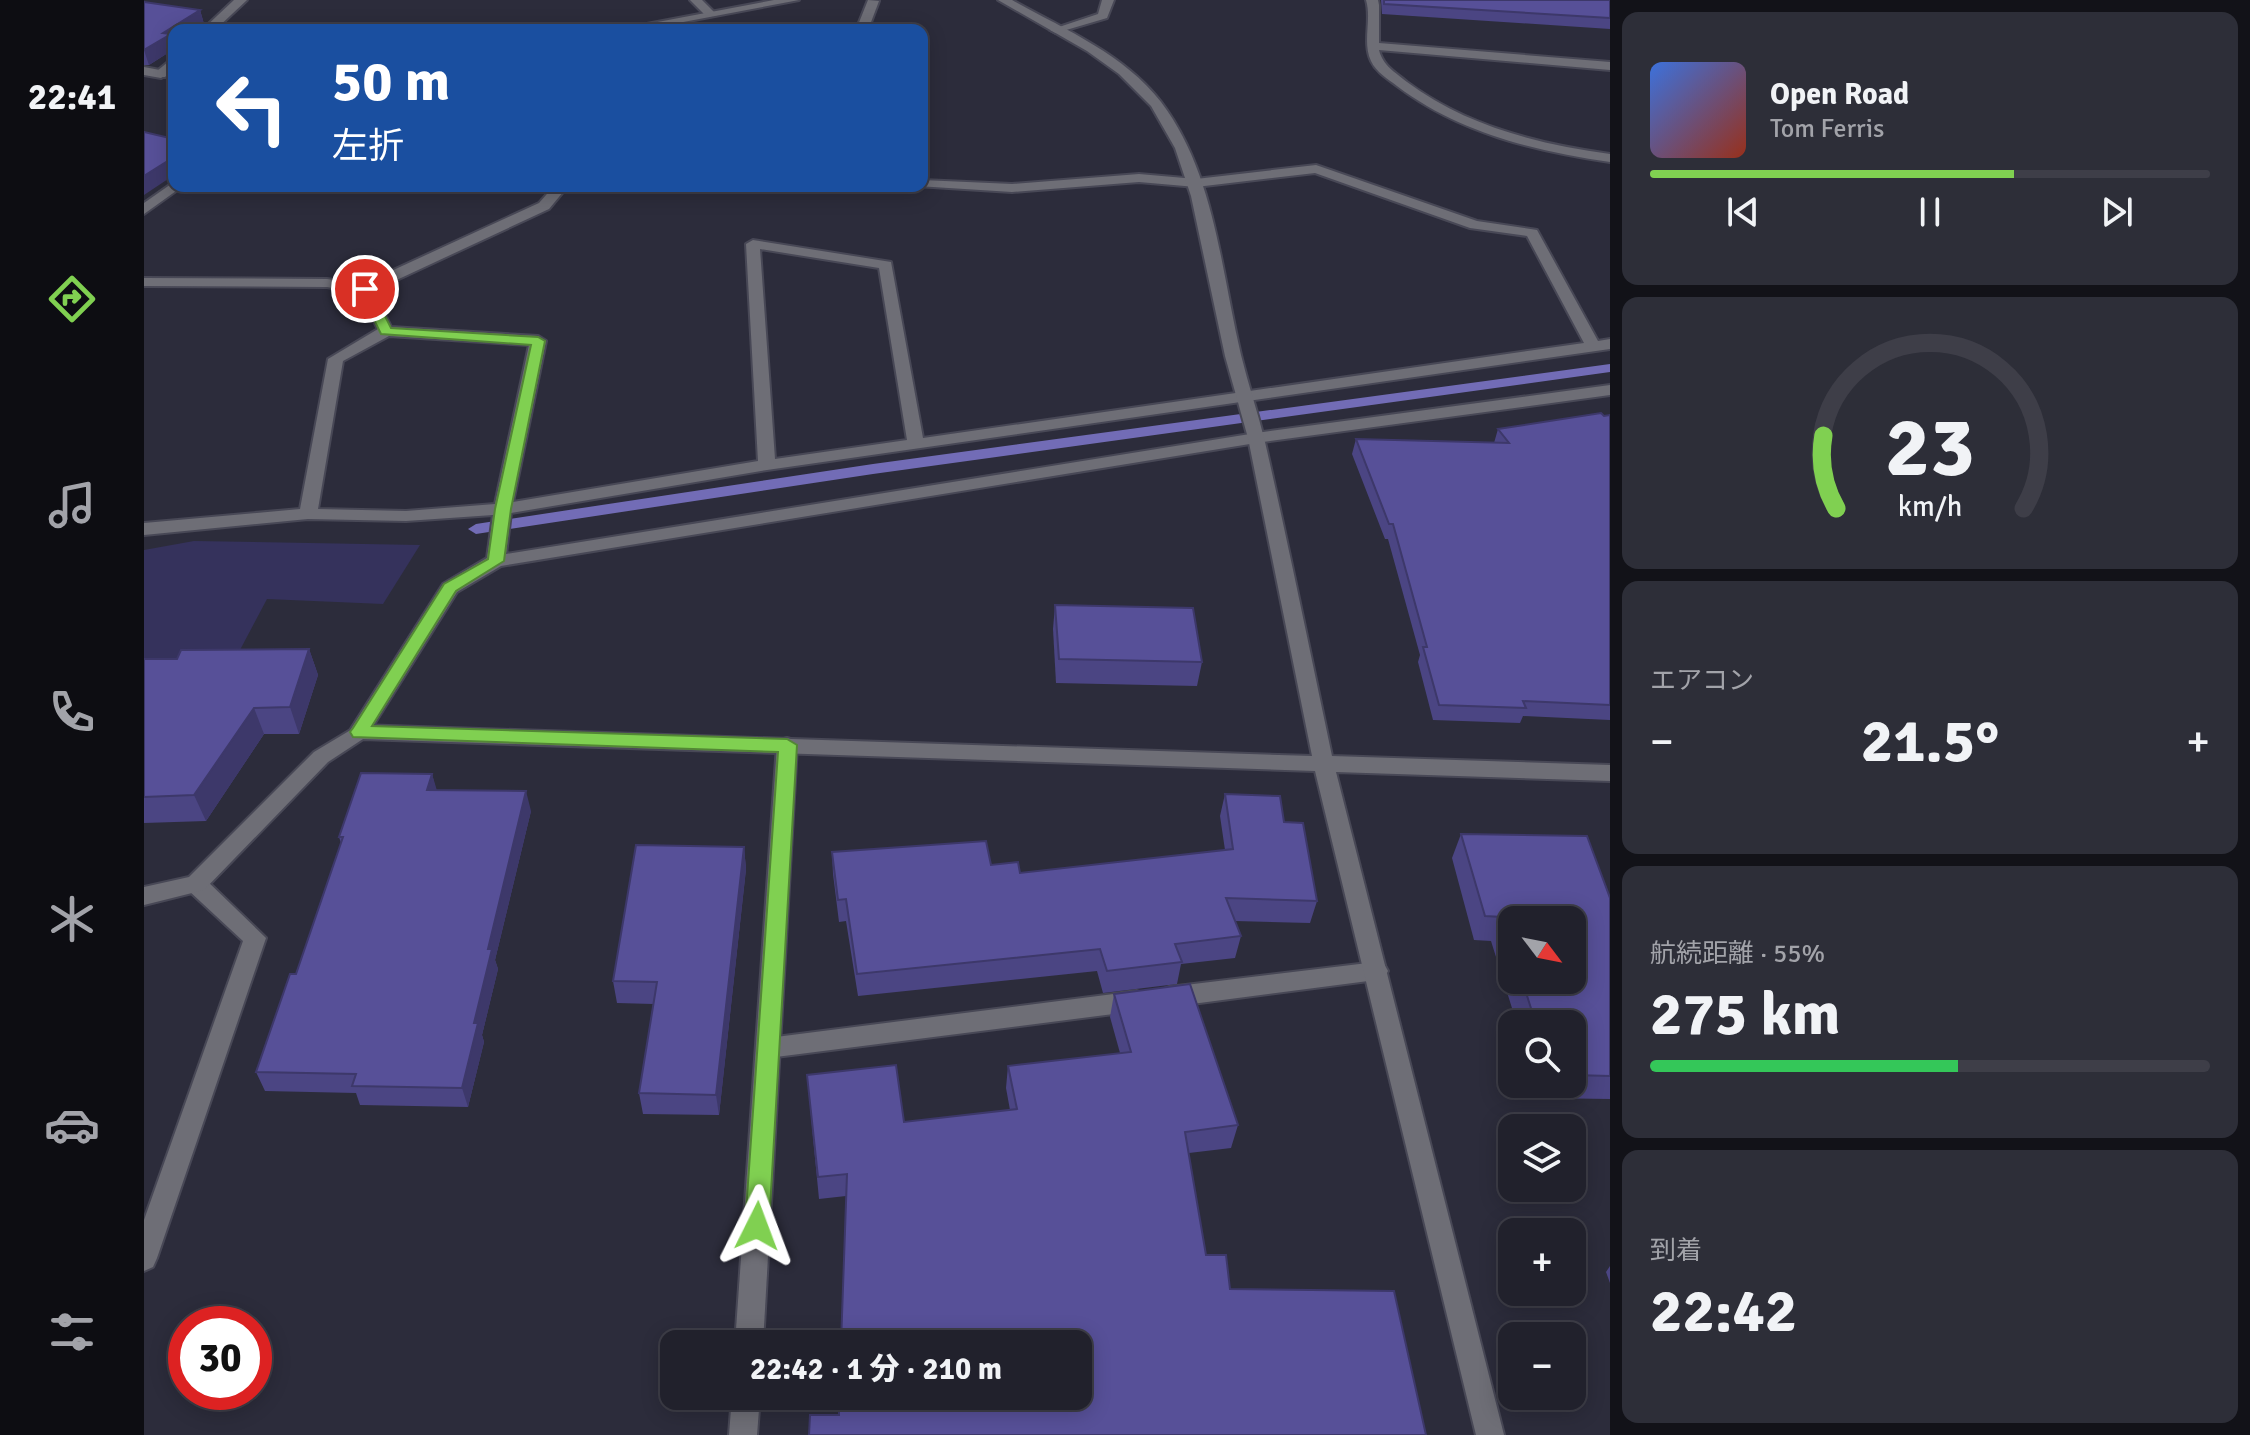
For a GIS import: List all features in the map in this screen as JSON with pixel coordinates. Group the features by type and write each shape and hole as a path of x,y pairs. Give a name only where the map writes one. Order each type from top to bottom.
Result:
{"street":[{"path":"215,24 241,0"},
{"path":"696,0 711,15"},
{"path":"657,24 793,0"},
{"path":"1004,0 1118,67 1158,105 1179,139 1196,183 1242,396 1256,438 1324,765 1490,1435"},
{"path":"1056,30 1103,16 1108,0"},
{"path":"1372,0 1375,6 1370,32 1376,63 1404,87 1450,114 1497,133 1578,154 1610,158"},
{"path":"864,24 873,1"},
{"path":"1373,46 1610,66"},
{"path":"144,71 167,75"},
{"path":"144,529 308,514 406,516 503,509 767,465 1601,345 1532,233 1475,225 1316,169 1196,183 1139,178 1012,188 928,184"},
{"path":"144,210 168,192"},
{"path":"144,282 327,283 365,289 544,206 556,192"},
{"path":"767,465 753,244 886,265 916,443"},
{"path":"365,289 386,331"},
{"path":"308,514 336,359 386,331 538,341 503,509 496,561"},
{"path":"144,896 196,884 321,757 359,732 450,588 496,561 1256,438 1610,390"},
{"path":"359,732 1610,773"},
{"path":"750,1330 787,745"},
{"path":"144,1258 255,938 196,884"},
{"path":"768,1048 1376,971"},
{"path":"743,1435 745,1410"}],"shaded area":[{"path":"194,541 420,545 383,604 267,599 232,665 144,664 144,550"}],"building":[{"path":"1384,0 1610,0 1610,18 1384,4"},
{"path":"144,2 200,10 177,24 168,24 168,30 163,33 168,36 144,50"},
{"path":"144,132 168,138 168,161 144,176"},
{"path":"1601,413 1610,415 1610,705 1523,701 1526,708 1439,705 1423,647 1427,647 1393,524 1389,524 1356,439 1509,443 1498,429"},
{"path":"1055,605 1193,608 1202,662 1059,659"},
{"path":"309,649 290,707 254,708 194,795 144,797 144,659 177,659 181,650"},
{"path":"361,773 432,774 427,790 526,791 488,949 492,949 462,1088 352,1086 356,1074 256,1072 290,974 296,974 343,837 339,837"},
{"path":"1225,794 1280,796 1284,822 1303,823 1317,901 1226,898 1241,936 1175,944 1182,962 1107,971 1100,949 857,974 846,899 838,900 832,852 986,841 991,865 1018,862 1020,873 1233,849"},
{"path":"1461,834 1587,836 1610,898 1610,1076 1586,1075 1586,1010 1532,1010 1526,994 1586,994 1586,906 1498,906 1498,917 1485,916"},
{"path":"636,845 744,847 716,1095 639,1093 657,982 613,981"},
{"path":"1190,984 1238,1125 1185,1132 1206,1255 1226,1255 1230,1289 1394,1291 1426,1435 809,1435 810,1415 839,1415 839,1410 1092,1410 1092,1330 841,1330 847,1174 818,1177 807,1075 896,1065 904,1122 1017,1109 1008,1066 1131,1052 1114,994"}],"waterway":[{"path":"476,529 873,469 1610,368"}],"route":[{"path":"365,289 386,331 538,341 503,509 496,561 450,588 359,732 787,745 757,1226"}]}
